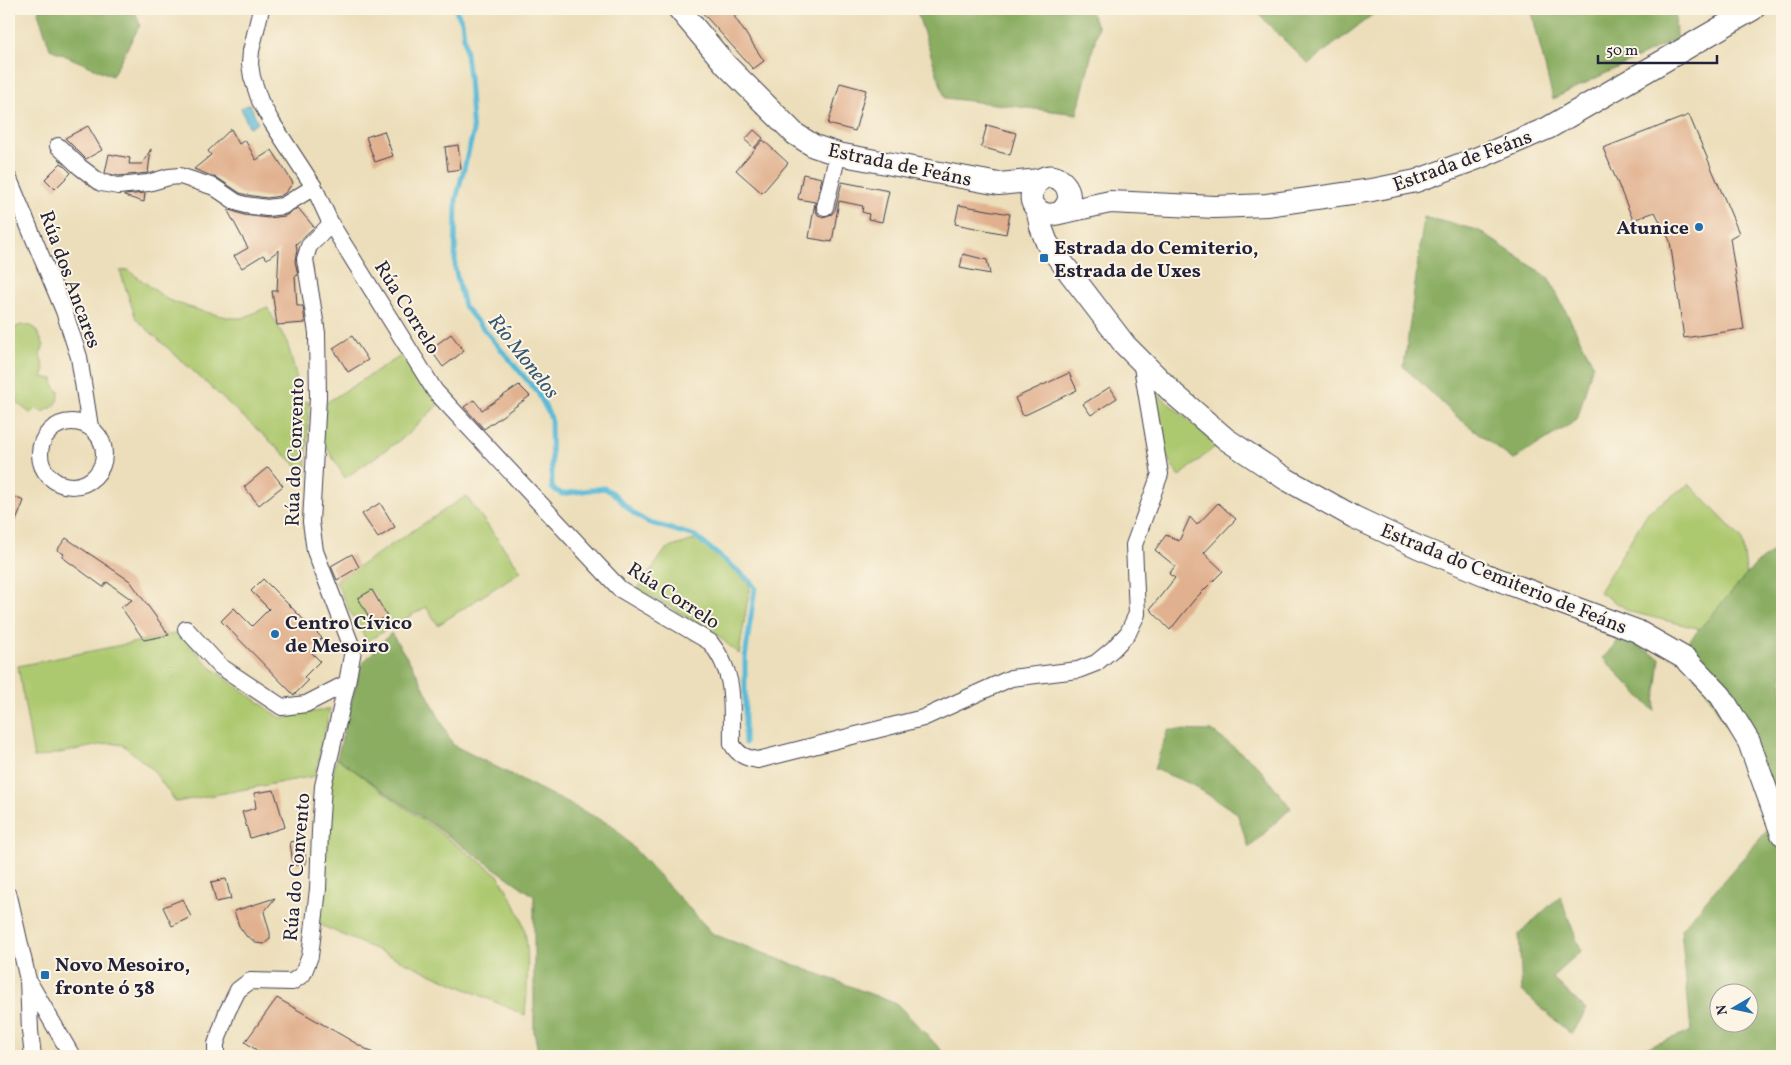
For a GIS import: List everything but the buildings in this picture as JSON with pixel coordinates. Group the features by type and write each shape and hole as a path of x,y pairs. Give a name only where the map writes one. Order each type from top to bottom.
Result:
{"street":[{"name":"Rúa Correlo","path":"262,9 251,51 250,64 260,101 270,121 314,187 331,224 435,391 620,589 710,642 720,655 728,671 732,744 736,751 750,759 758,760 922,718 1011,678 1078,670 1096,663 1113,649 1128,633 1137,614 1134,545 1160,474 1141,361"},
{"name":"Estrada de Feáns","path":"679,9 726,65 795,134 814,146 838,154 999,184 1055,178 1079,191 1110,202"},
{"name":"Estrada de Feáns","path":"999,184 1046,210 1110,202 1215,207 1267,205 1372,190 1416,181 1478,158 1548,128 1753,9"},
{"path":"58,146 80,167 101,183 118,186 180,176 214,186 236,202 267,208 283,206 314,187"},
{"path":"825,206 838,154"},
{"name":"Rúa dos Ancares","path":"9,179 64,311 79,357 90,427 98,435 103,445 104,456 101,467 95,476 86,483 75,486 64,485 54,481 46,473 41,463 42,441 58,425 68,422 84,397"},
{"path":"1040,180 1033,188 1032,194 1046,210 1066,208 1069,195 1064,183"},
{"name":"Estrada do Cemiterio de Feáns","path":"1046,210 1064,264 1125,345 1174,394 1226,439 1286,479 1354,517 1418,548 1480,573 1638,631 1686,659 1721,696 1749,742 1782,834"},
{"name":"Rúa do Convento","path":"216,1056 216,1044 227,1012 238,990 250,981 292,982 303,974 310,956 318,890 323,786 348,683 353,650 315,551 311,522 318,397 317,334 306,259 309,246 331,224"},
{"path":"68,422 80,423 90,427"},
{"path":"186,630 220,666 282,707 306,704 348,683"},
{"path":"9,896 28,980 33,1056"},
{"path":"28,980 72,1056"}],"green space":[{"path":"39,9 134,9 140,25 112,76 50,49 38,12"},
{"path":"916,9 1089,9 1098,28 1077,114 945,98"},
{"path":"1253,9 1380,9 1308,64"},
{"path":"1531,9 1675,9 1676,39 1553,99"},
{"path":"1424,217 1478,230 1548,277 1593,364 1577,420 1513,460 1456,416 1404,367"},
{"path":"128,270 168,300 201,311 231,318 243,318 267,307 287,342 296,375 298,401 309,402 306,474 136,319 120,271"},
{"path":"21,325 35,328 44,345 40,355 45,371 42,377 53,379 54,387 59,391 57,403 50,409 42,412 36,408 30,413 9,397 9,342 16,327"},
{"path":"404,354 440,403 407,435 345,478 322,440 324,404"},
{"path":"1152,389 1217,445 1179,477 1162,449"},
{"path":"1689,484 1742,539 1748,586 1730,636 1631,612 1599,592 1648,512"},
{"path":"466,496 521,571 438,625 426,607 367,641 349,610 336,581"},
{"path":"700,538 750,585 739,654 716,634 638,589 666,549"},
{"path":"1782,544 1782,1056 1624,1056 1691,1031 1681,929 1779,817 1682,649 1755,565"},
{"path":"180,633 210,667 281,718 330,709 315,776 176,802 152,769 123,745 110,743 34,758 18,666"},
{"path":"391,633 415,670 453,745 613,826 713,934 897,1004 947,1056 539,1056 534,1031 534,896 337,758 361,665"},
{"path":"1621,637 1660,658 1654,711 1603,658"},
{"path":"1168,730 1212,731 1256,764 1291,808 1249,848 1237,813 1191,784 1154,769"},
{"path":"337,758 498,875 517,909 525,931 528,968 525,1015 318,924 328,792"},
{"path":"1560,896 1581,951 1552,977 1586,1010 1572,1035 1522,991 1519,934"}],"water":[{"path":"250,104 258,123 249,127 241,108"}],"waterway":[{"name":"Río Monelos","path":"455,9 462,21 473,134 456,199 455,268 464,306 538,393 551,418 552,488 562,494 604,488 613,493 633,513 647,522 695,536 750,581 755,588 745,658 745,743"}],"place":[{"name":"Atunice","path":"1699,227"},
{"name":"Estrada do Cemiterio, Estrada de Uxes","path":"1044,258"},
{"name":"Centro Cívico de Mesoiro","path":"275,634"},
{"name":"Novo Mesoiro, fronte ó 38","path":"45,975"}]}
